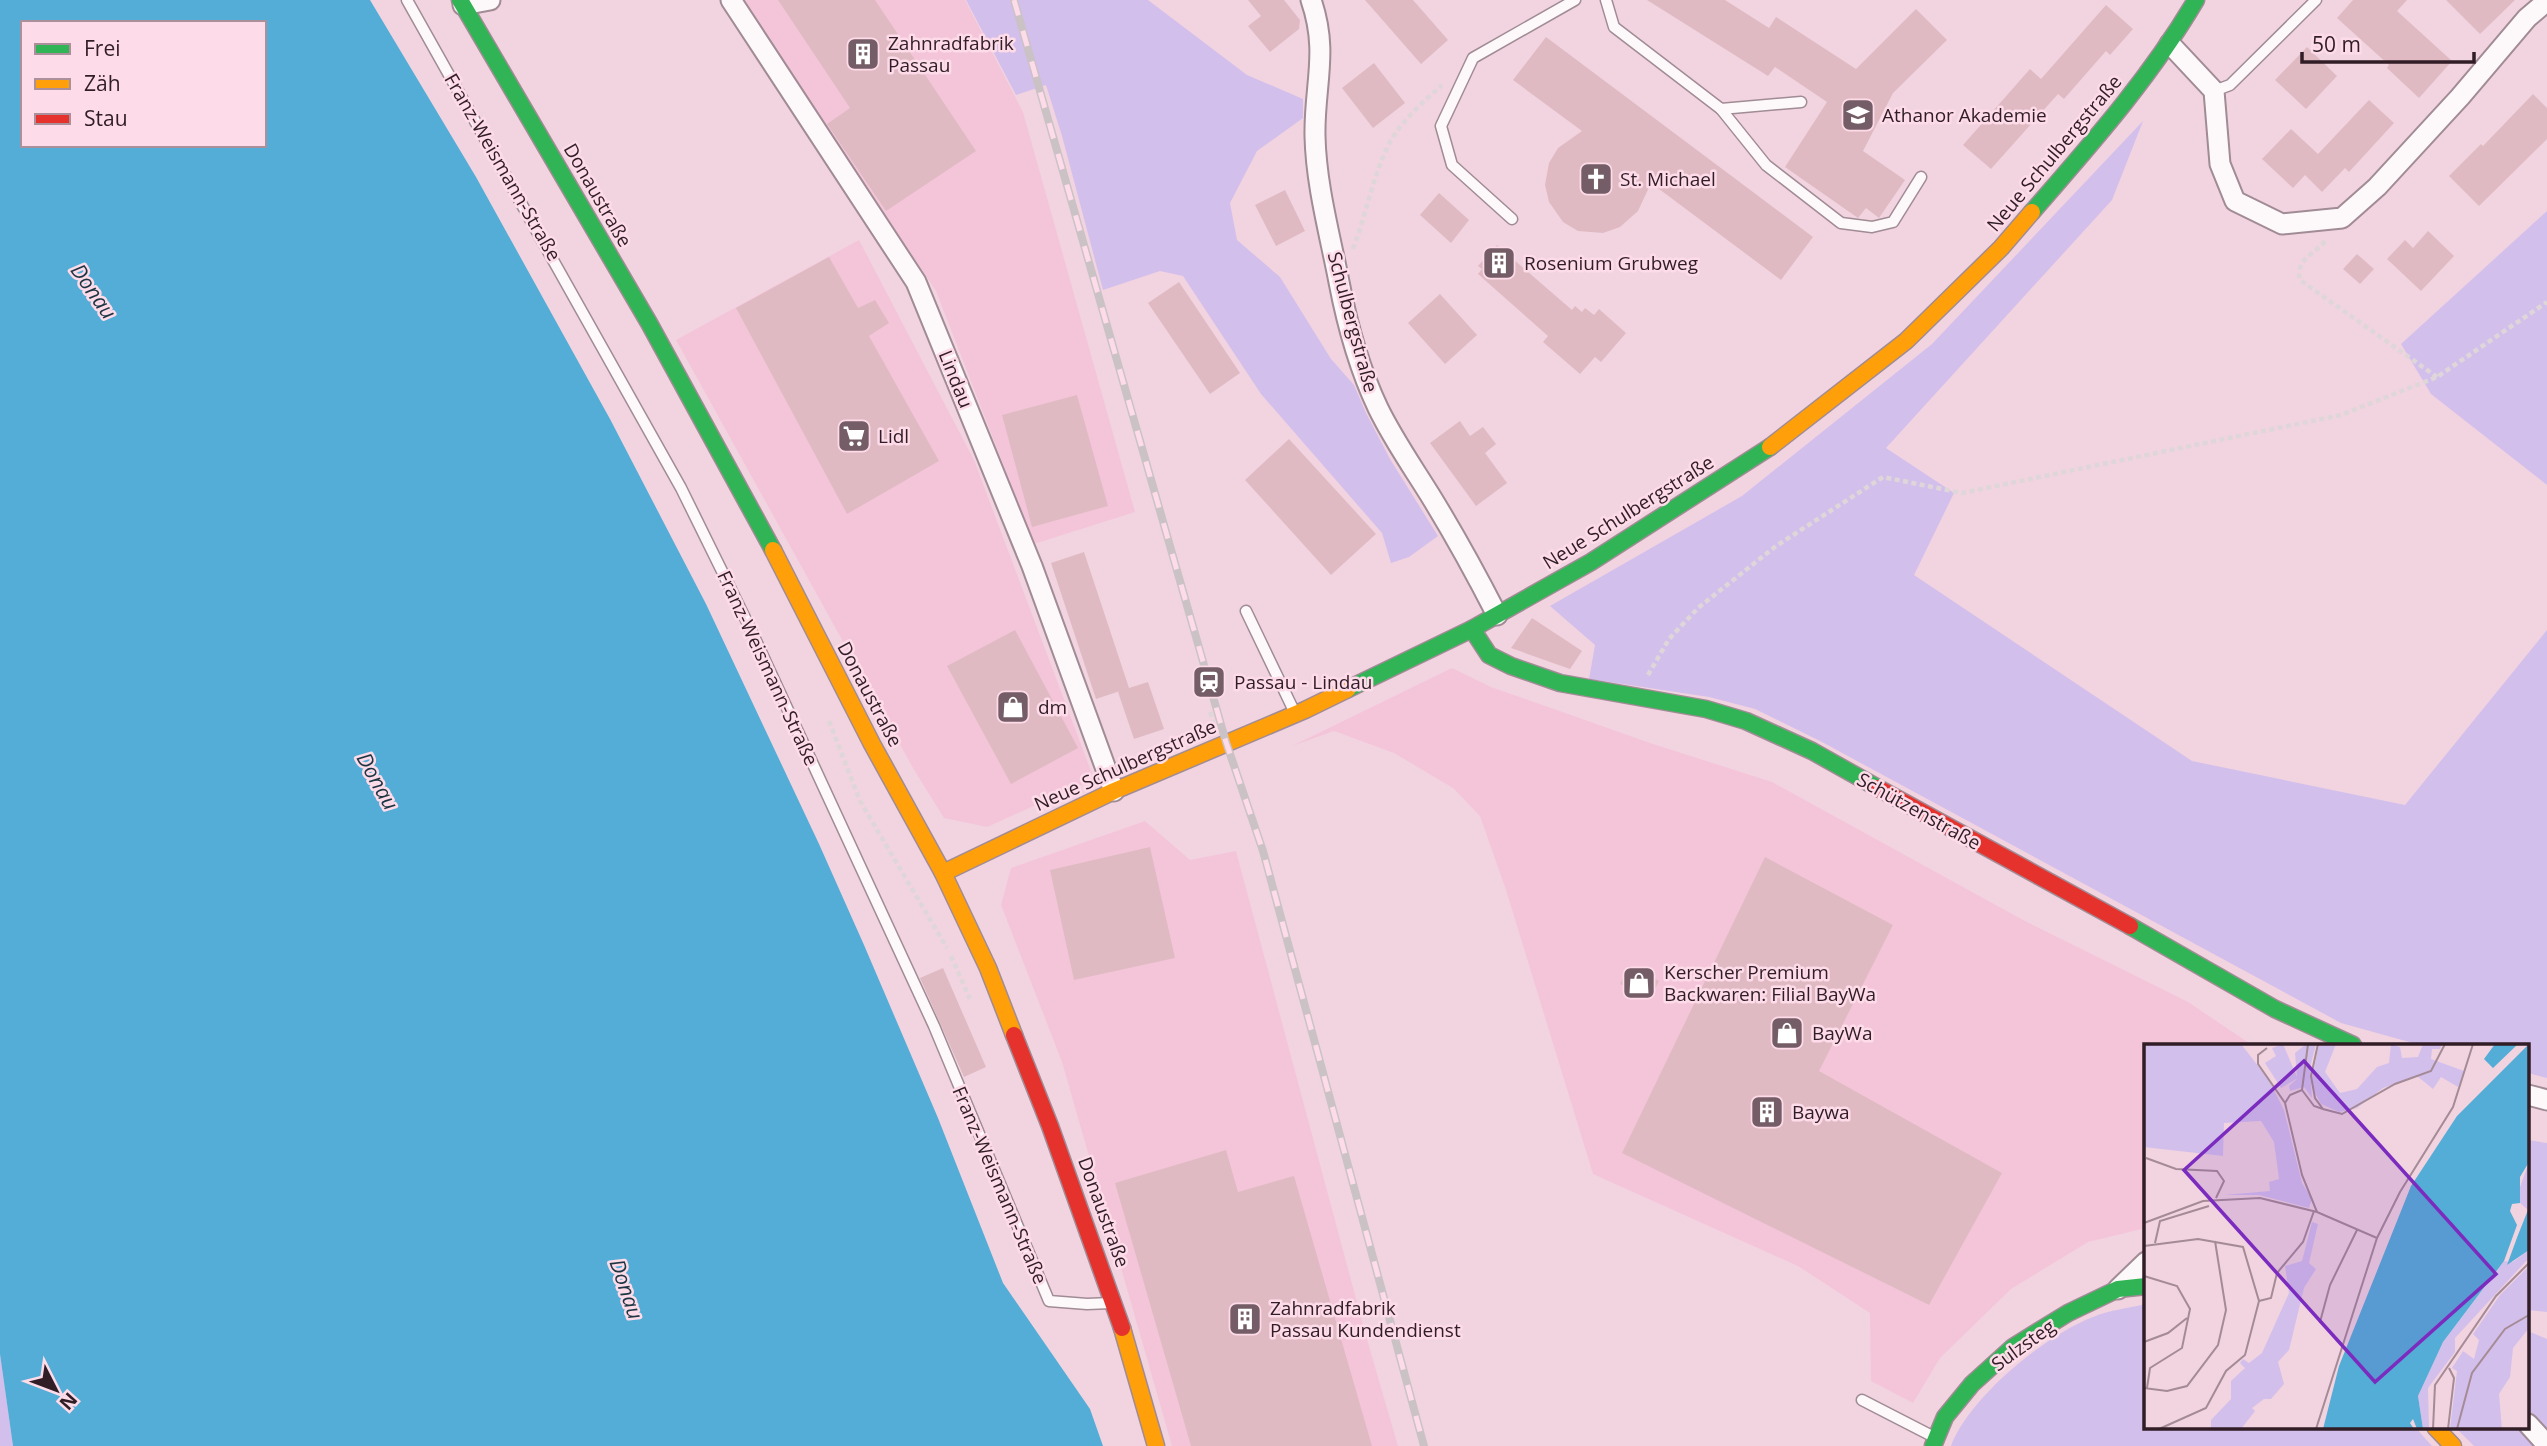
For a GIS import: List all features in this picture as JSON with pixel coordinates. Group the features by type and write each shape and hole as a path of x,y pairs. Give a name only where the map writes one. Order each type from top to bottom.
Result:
{"street":[{"path":"461,2 490,0"},
{"name":"Lindau","path":"731,0 916,282 1032,566 1114,791"},
{"name":"Schulbergstraße","path":"1311,0 1321,45 1315,136 1321,185 1340,286 1359,356 1379,409 1400,449 1461,545 1497,615"},
{"name":"Neue Schulbergstraße","path":"943,873 1114,791 1362,684 1472,629 1591,562 1754,459 1906,341 2001,248 2124,105 2170,44 2196,0"},
{"path":"2170,44 2214,90 2220,164 2235,201 2282,224 2342,218 2377,187 2460,97 2527,18 2547,1"},
{"name":"Donaustraße","path":"461,2 649,323 761,526 860,720 943,873 993,981 1050,1126 1115,1303 1156,1446"},
{"name":"Schützenstraße","path":"1472,629 1489,655 1511,666 1560,682 1706,709 1746,721 1812,751 2179,953 2275,1009 2351,1044"},
{"path":"2530,1096 2547,1100"},
{"path":"2118,1289 2144,1264"},
{"name":"Sulzsteg","path":"1935,1442 1945,1417 1972,1384 2013,1347 2068,1313 2118,1289 2144,1286"},
{"path":"2530,1426 2547,1446"},
{"path":"2436,1428 2453,1446"}],"lane":[{"name":"Franz-Weismann-Straße","path":"407,0 681,488 750,628 934,1026 1049,1301 1115,1303"},
{"path":"1513,219 1452,165 1441,126 1473,58 1575,0"},
{"path":"1606,0 1614,27 1721,109 1766,165 1841,223 1871,227 1893,222 1921,177"},
{"path":"2214,90 2230,85 2316,0"},
{"path":"1721,109 1801,102"},
{"path":"1246,611 1295,714"},
{"path":"1861,1401 1935,1442"}],"path":[{"path":"1353,250 1389,144 1412,113 1443,85"},
{"path":"2342,218 2321,246 2304,259 2298,271 2300,279 2437,377"},
{"path":"1644,681 1669,639 1698,608 1776,546 1883,477 1962,493 2341,415 2437,377 2547,302"},
{"path":"1210,712 1214,726"},
{"path":"827,716 860,801 947,948 974,1010"}],"shaded area":[{"path":"742,0 965,0 1023,112 1135,512 1034,544 936,291"},
{"path":"966,0 1148,0 1247,75 1303,99 1303,118 1257,151 1230,203 1237,240 1280,277 1331,359 1354,385 1390,459 1438,536 1409,557 1391,563 1382,533 1261,394 1183,276 1160,271 1103,290 1046,85 1016,95"},
{"path":"2143,121 2112,200 1886,448 1954,493 1914,575 2192,761 2405,805 2547,630 2547,1078 2530,1074 2530,1044 2416,1044 2341,1023 1822,742 1755,709 1709,697 1589,679 1595,645 1550,606 1742,496 1932,344"},
{"path":"2547,211 2547,485 2431,394 2401,344"},
{"path":"859,240 974,460 1094,779 987,827 944,818 913,768 676,340"},
{"path":"1452,668 1491,687 1653,744 1772,782 2023,920 2188,1002 2251,1044 2144,1044 2144,1228 2088,1242 2011,1289 1940,1358 1913,1403 1871,1381 1870,1313 1798,1266 1593,1174 1506,890 1480,816 1453,788 1394,753 1334,731 1292,746"},
{"path":"1145,821 1190,860 1236,851 1398,1446 1172,1446 1062,1062 1001,905 1011,868"},
{"path":"2530,1140 2547,1143 2547,1312 2530,1310"},
{"path":"2144,1304 2144,1428 2416,1428 2432,1446 1951,1446 1960,1427 1974,1408 2011,1370 2053,1338 2093,1317"},
{"path":"2530,1332 2547,1339 2547,1446 2474,1446 2456,1428 2530,1428"},
{"path":"0,1354 13,1446 0,1446"}],"water":[{"name":"Donau","path":"0,0 370,0 476,177 610,419 706,604 864,945 938,1118 1003,1283 1090,1409 1103,1446 13,1446 0,1354"}],"building":[{"name":"Zahnradfabrik Passau","path":"778,0 875,0 976,151 886,211 827,124 850,108"},
{"path":"1248,0 1284,0 1300,20 1299,29 1270,52 1248,26 1261,16"},
{"path":"1365,0 1413,0 1448,40 1421,64"},
{"name":"Athanor Akademie","path":"1647,0 1725,0 1769,28 1776,17 1856,69 1916,9 1947,40 1893,93 1863,151 1905,180 1879,218 1866,208 1858,218 1785,167 1827,102 1775,67 1768,76"},
{"path":"2353,0 2407,0 2397,11 2452,61 2419,98 2387,68 2389,65 2337,18"},
{"path":"2446,0 2515,0 2480,34"},
{"path":"2106,5 2133,29 2110,55 2106,51 2064,99 2058,94 1991,169 1963,145 2030,69 2041,79"},
{"path":"1546,37 1813,237 1781,280 1651,183 1638,211 1620,227 1603,233 1578,231 1563,222 1549,202 1545,185 1549,163 1558,148 1582,131 1513,80"},
{"path":"2307,47 2337,76 2306,109 2275,80"},
{"path":"1374,63 1405,103 1373,128 1342,88"},
{"path":"2533,94 2547,108 2547,139 2479,206 2449,176 2481,144 2483,146"},
{"path":"2369,100 2394,123 2349,172 2345,168 2322,192 2305,175 2293,188 2262,159 2291,129 2318,154"},
{"path":"1285,190 1305,231 1276,246 1255,205"},
{"path":"1439,193 1469,220 1451,243 1420,215"},
{"path":"2428,231 2454,256 2421,291 2387,259 2405,240 2413,248"},
{"path":"1497,245 1572,310 1575,306 1582,312 1585,308 1594,315 1599,309 1626,333 1601,362 1595,357 1580,374 1543,342 1548,336 1478,274 1482,269 1478,266"},
{"path":"2357,254 2374,269 2360,284 2343,269"},
{"path":"829,257 858,308 875,300 889,323 869,336 939,461 847,514 736,308"},
{"path":"1179,282 1240,373 1210,394 1148,303"},
{"path":"1440,294 1477,335 1445,364 1408,323"},
{"path":"1077,395 1108,506 1032,527 1002,415"},
{"path":"1460,421 1470,436 1483,427 1496,444 1485,453 1507,483 1476,506 1430,443"},
{"path":"1289,439 1376,534 1331,575 1245,480"},
{"path":"1084,552 1129,688 1148,682 1164,729 1134,739 1118,692 1120,691 1096,699 1051,563"},
{"path":"1532,618 1582,651 1570,669 1511,648"},
{"name":"dm","path":"1015,630 1078,748 1011,784 947,666"},
{"path":"1150,847 1175,958 1074,980 1050,870"},
{"name":"Baywa","path":"1765,857 1893,925 1819,1071 2002,1173 1929,1305 1622,1153"},
{"name":"Kerscher Premium Backwaren: Filial BayWa","path":"1629,966 1659,981 1650,999 1620,984"},
{"path":"943,968 986,1067 964,1077 920,978"},
{"name":"Zahnradfabrik Passau Kundendienst","path":"1226,1150 1238,1192 1294,1176 1372,1446 1191,1446 1115,1183"}],"railway":[{"path":"1014,0 1226,742 1263,851 1424,1446"}],"traffic: fast":[{"path":"460,0 649,323 773,550"},
{"path":"2032,212 2098,136 2159,56 2196,0"},
{"path":"1348,689 1472,629 1591,562 1770,447"},
{"path":"1472,629 1489,655 1511,666 1560,683 1706,709 1746,721 1812,751 1878,788"},
{"path":"2130,926 2275,1009 2351,1044"},
{"path":"1933,1446 1945,1417 1972,1384 2013,1347 2068,1313 2118,1289 2144,1286"}],"traffic: slow":[{"path":"1770,447 1906,341 2001,248 2032,212"},
{"path":"773,550 872,744 943,873 988,968 1014,1035"},
{"path":"943,873 1114,791 1348,689"},
{"path":"1122,1328 1156,1446"},
{"path":"2436,1428 2453,1446"}],"traffic: jam":[{"path":"1878,788 2130,926"},
{"path":"1014,1035 1050,1126 1122,1328"}],"place":[{"name":"Zahnradfabrik Passau","path":"863,54"},
{"name":"Athanor Akademie","path":"1858,115"},
{"name":"St. Michael","path":"1596,179"},
{"name":"Rosenium Grubweg","path":"1499,263"},
{"name":"Lidl","path":"854,436"},
{"name":"Passau - Lindau","path":"1209,682"},
{"name":"dm","path":"1013,707"},
{"name":"Kerscher Premium Backwaren: Filial BayWa","path":"1639,983"},
{"name":"BayWa","path":"1787,1033"},
{"name":"Baywa","path":"1767,1112"},
{"name":"Zahnradfabrik Passau Kundendienst","path":"1245,1319"}]}
